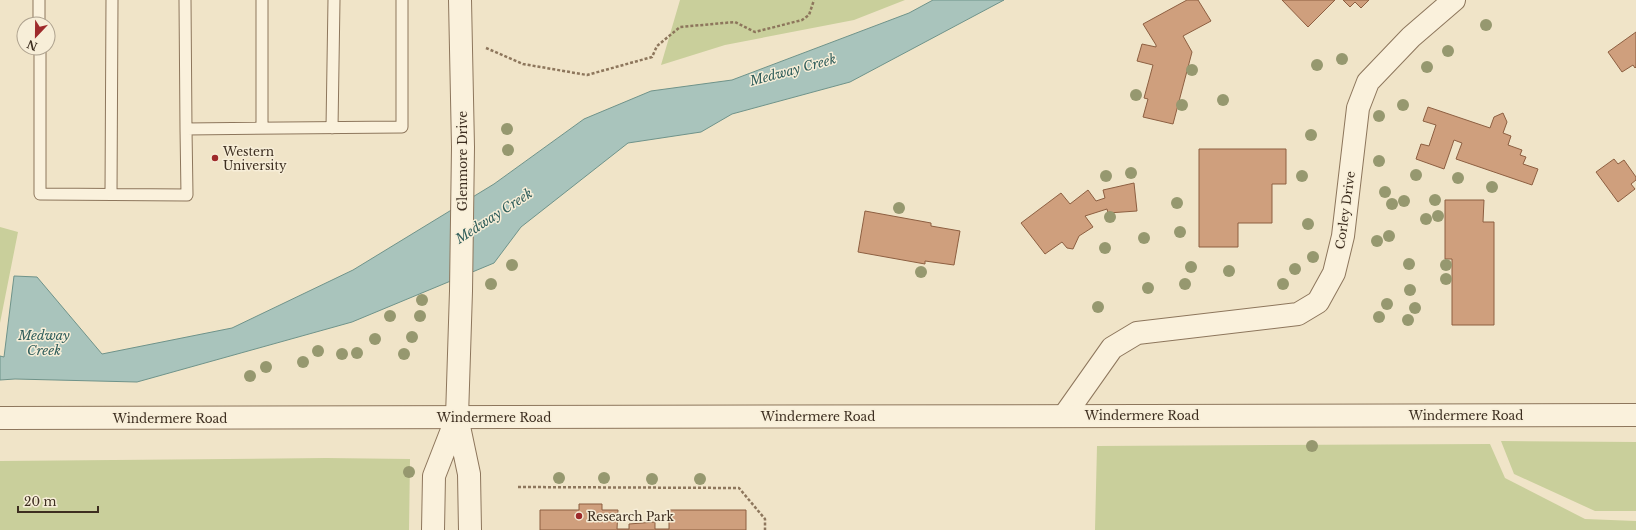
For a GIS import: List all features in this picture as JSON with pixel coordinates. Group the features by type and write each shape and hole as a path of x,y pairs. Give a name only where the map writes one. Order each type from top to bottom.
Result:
{"street":[{"name":"Glenmore Drive","path":"458,417 462,148 460,0"},
{"name":"Corley Drive","path":"1064,416 1112,348 1137,333 1298,314 1318,302 1334,273 1343,236 1358,108 1368,82 1410,37 1454,0"},
{"name":"Windermere Road","path":"0,418 1636,415"},
{"path":"433,530 434,476 458,417"},
{"path":"458,417 469,474 470,530"}],"lane":[{"path":"39,0 39,16"},
{"path":"110,194 112,0"},
{"path":"40,56 40,194 187,195 185,0"},
{"path":"262,0 262,128"},
{"path":"332,128 334,0"},
{"path":"186,129 402,127 402,0"}],"path":[{"path":"460,40 488,49 523,64 587,75 652,56 657,46 680,27 735,22 755,32 802,20 809,15 814,0"},
{"path":"518,487 739,488 765,519 765,530"}],"green space":[{"path":"680,0 905,0 854,20 725,45 661,65"},
{"path":"0,227 18,232 0,323"},
{"path":"1501,441 1636,442 1636,511 1595,511 1514,474"},
{"path":"1490,444 1505,478 1585,519 1636,521 1636,530 1095,530 1097,446"},
{"path":"326,458 410,459 409,530 0,530 0,461"}],"water":[{"name":"Medway Creek","path":"933,0 1004,0 850,82 732,114 701,132 628,143 521,227 494,263 352,322 137,382 15,379 0,380 0,356 4,357 14,276 37,277 102,354 232,328 353,270 494,184 584,119 651,91 732,80 909,13"}],"building":[{"path":"1187,0 1198,0 1211,21 1183,36 1192,52 1173,124 1143,117 1148,99 1144,98 1153,65 1137,61 1142,44 1156,47 1156,45 1143,24"},
{"path":"1282,0 1335,0 1308,27"},
{"path":"1343,0 1369,0 1361,8 1355,2 1350,7"},
{"path":"1636,32 1636,67 1635,68 1633,65 1622,72 1608,52"},
{"path":"1428,107 1490,128 1494,117 1503,113 1507,122 1503,133 1511,136 1508,145 1522,150 1520,155 1526,157 1523,164 1538,169 1532,185 1456,159 1462,143 1454,140 1444,169 1416,159 1421,144 1429,146 1436,125 1423,121"},
{"path":"1199,149 1286,149 1286,184 1272,184 1272,223 1238,223 1238,247 1199,247"},
{"path":"1614,159 1618,164 1624,160 1636,177 1636,180 1631,184 1635,189 1618,202 1596,172"},
{"path":"1134,183 1137,211 1108,213 1107,209 1085,216 1093,227 1079,236 1073,249 1067,248 1062,242 1045,254 1021,223 1061,193 1070,204 1088,190 1096,201 1105,198 1103,190"},
{"path":"1445,200 1484,200 1483,222 1494,222 1494,325 1452,325 1452,259 1445,259"},
{"path":"865,211 931,223 931,226 960,231 954,265 925,261 925,264 858,252"},
{"name":"Research Park","path":"579,504 602,504 602,510 618,510 617,529 629,529 629,524 655,522 655,529 669,529 669,510 746,510 746,530 540,530 540,510 579,510"}],"place":[{"name":"Western University","path":"215,158"},
{"name":"Research Park","path":"579,516"}]}
